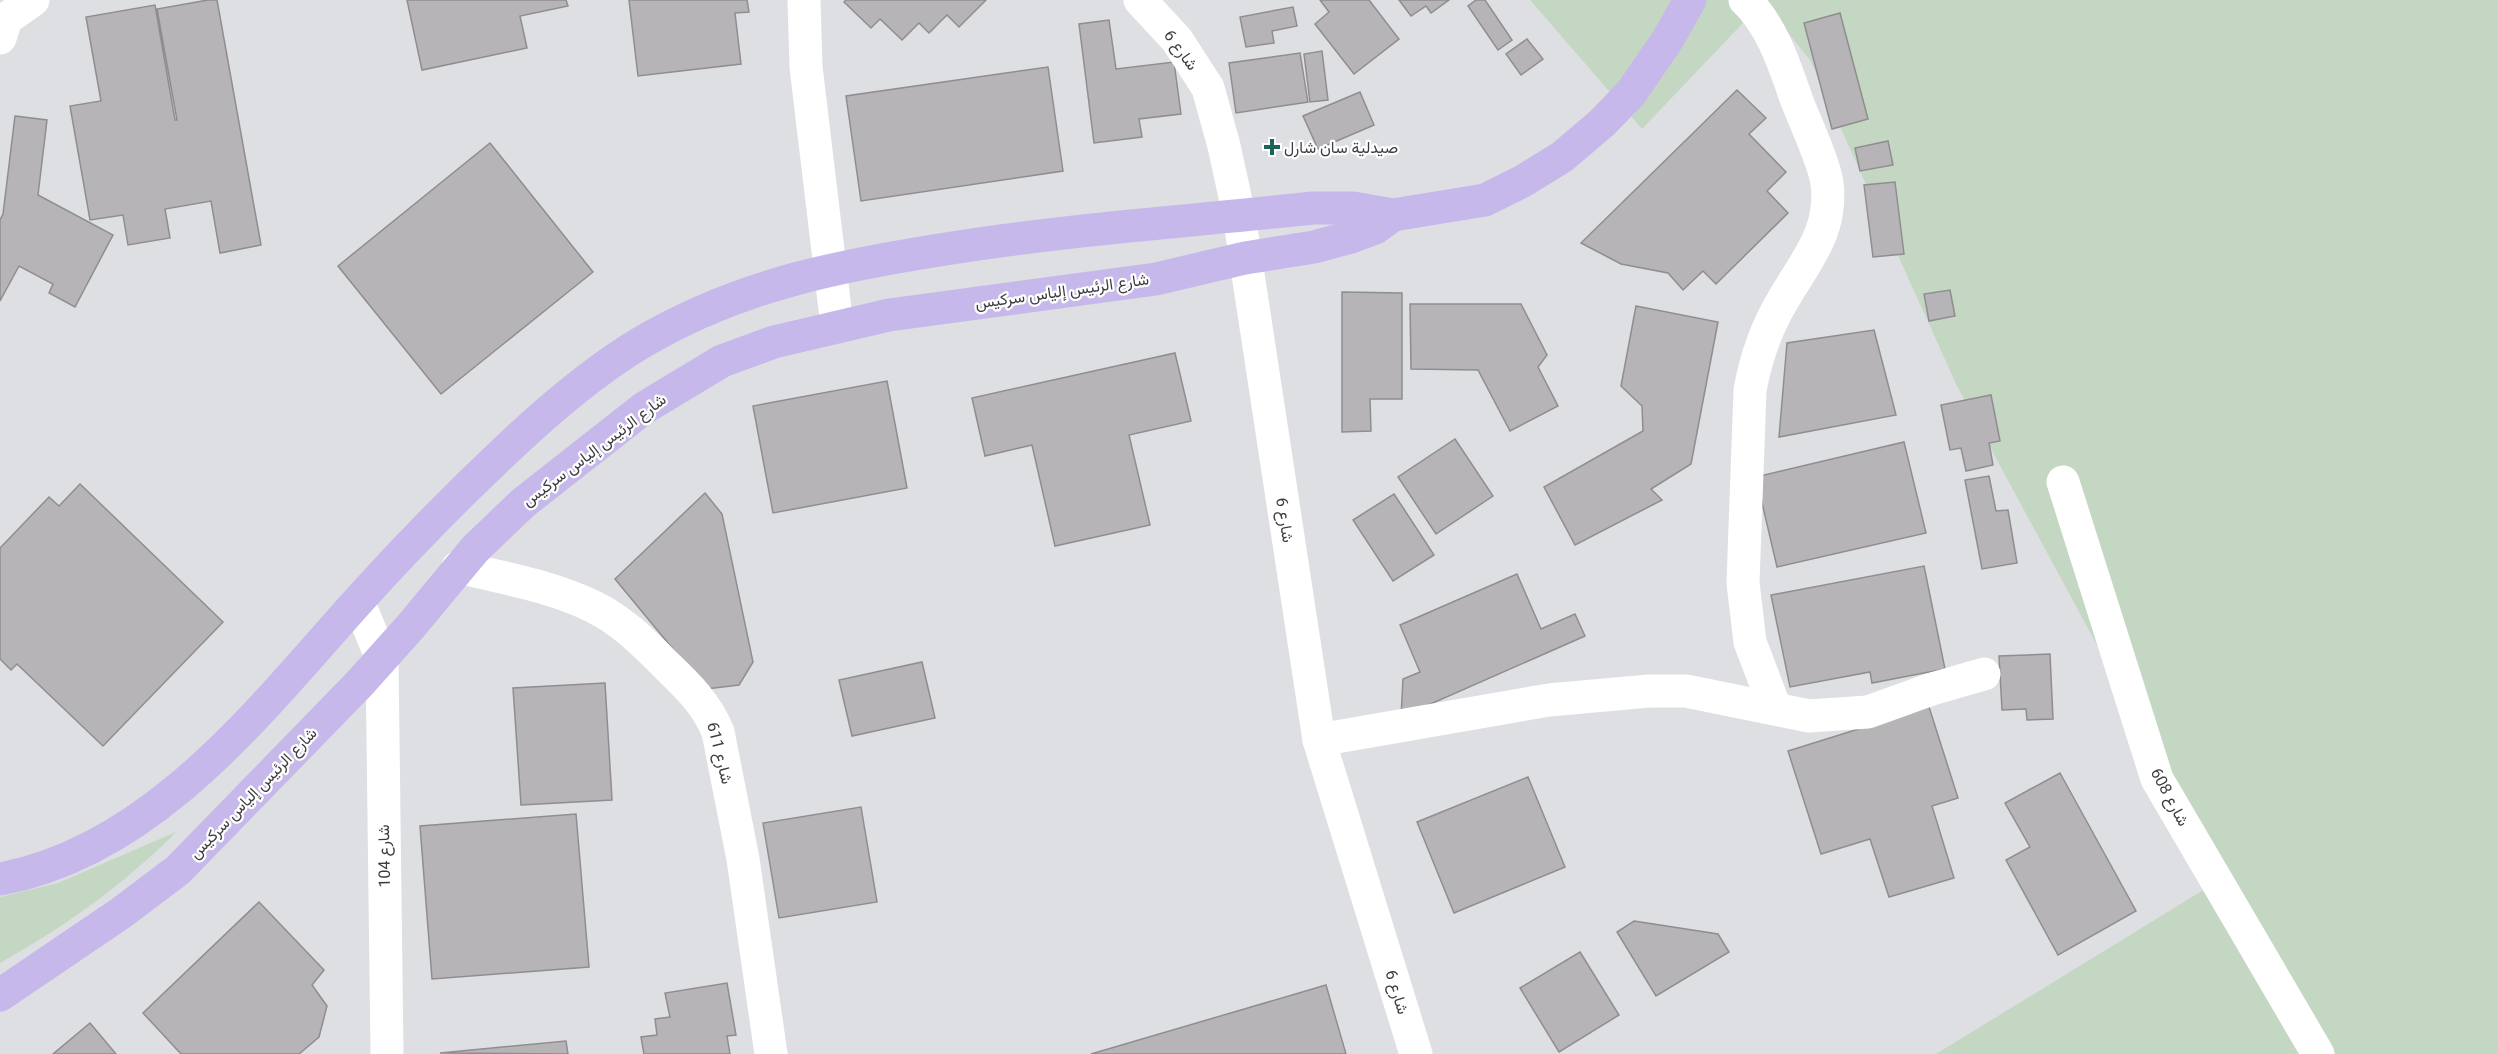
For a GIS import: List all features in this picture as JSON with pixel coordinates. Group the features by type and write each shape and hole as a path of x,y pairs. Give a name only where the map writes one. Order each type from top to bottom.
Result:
{"main road":[{"name":"شارع الرئيس إلياس سركيس","path":"0,879 49,867 82,851 165,799 222,748 274,695 420,533 478,476 539,419 589,379 643,342 695,316 768,285 876,259 1024,237 1239,215 1313,208 1353,208 1393,215 1485,200 1523,181 1562,157 1602,123 1631,93 1668,39 1690,0"},
{"name":"شارع الرئيس إلياس سركيس","path":"0,995 121,914 178,870 382,659 458,567 523,503 644,408 722,361 774,342 889,315 1156,279 1245,258 1314,247 1375,228 1393,215"}],"street":[{"path":"0,38 6,19 33,0"},
{"path":"804,0 806,67 837,326"},
{"name":"شارع 6","path":"1140,0 1178,40 1208,88 1224,146 1239,215 1319,740 1416,1054"},
{"path":"1745,0 1767,27 1793,88 1827,181 1827,211 1824,228 1813,253 1782,301 1763,338 1750,390 1743,583 1750,642 1775,708"},
{"name":"شارع 608","path":"2063,482 2157,779 2318,1054"},
{"name":"شارع 611","path":"458,567 543,588 595,607 637,636 699,697 711,714 717,732 743,859 771,1054"},
{"path":"358,601 382,659"},
{"name":"شارع 104","path":"382,659 387,1054"},
{"path":"1319,740 1549,700 1649,691 1686,691 1809,716 1868,712 1932,689 1984,674"}],"green space":[{"path":"1530,0 2498,0 2498,1054 1936,1054 2223,878 1957,386 1810,60 1763,2 1642,129"},
{"path":"176,832 115,887 47,935 0,963 0,897 58,883"}],"building":[{"path":"217,0 261,245 220,253 211,201 165,209 170,238 128,245 123,215 90,220 70,106 101,101 86,17 155,5 175,120 177,120 157,9"},
{"path":"407,0 566,0 568,6 520,16 527,48 422,70"},
{"path":"629,0 747,0 749,12 735,13 741,64 638,76"},
{"path":"846,0 986,0 959,27 947,15 929,33 919,23 902,40 880,19 871,28 844,2"},
{"path":"1320,0 1369,0 1399,39 1354,74 1315,24 1329,12"},
{"path":"1399,0 1449,0 1431,13 1426,6 1411,16"},
{"path":"1476,0 1485,0 1512,40 1498,50 1468,6"},
{"path":"1293,7 1297,26 1272,31 1274,43 1246,47 1240,17"},
{"path":"1840,13 1868,119 1832,129 1804,23"},
{"path":"1109,20 1116,69 1174,62 1181,114 1139,119 1142,137 1094,143 1079,24"},
{"path":"1527,39 1543,59 1521,75 1506,54"},
{"path":"1322,51 1328,100 1310,102 1304,54"},
{"path":"1300,53 1308,102 1236,113 1229,63"},
{"path":"1048,67 1063,171 861,201 846,96"},
{"path":"1737,90 1766,118 1749,134 1786,172 1767,191 1788,213 1716,284 1703,271 1683,290 1668,273 1621,264 1581,243"},
{"path":"1360,92 1374,125 1318,149 1303,116"},
{"path":"15,116 47,120 38,195 113,235 75,307 49,293 53,284 19,266 0,301 0,220 3,214"},
{"path":"1888,141 1893,165 1860,171 1855,148"},
{"path":"490,143 593,272 441,394 338,266"},
{"path":"1895,182 1904,254 1873,257 1864,185"},
{"path":"1950,290 1955,316 1929,321 1924,294"},
{"path":"1342,292 1402,293 1402,399 1370,399 1371,431 1342,432"},
{"path":"1410,304 1521,304 1547,355 1538,367 1558,406 1510,431 1478,370 1411,369"},
{"path":"1636,306 1718,322 1691,464 1651,489 1662,500 1575,545 1544,487 1643,431 1642,406 1621,386"},
{"path":"1874,330 1896,415 1779,437 1787,343"},
{"path":"1175,353 1191,421 1129,435 1150,525 1055,546 1032,445 985,456 972,398"},
{"path":"887,381 907,488 773,513 753,406"},
{"path":"1991,395 2000,441 1989,443 1993,465 1966,471 1961,448 1950,450 1941,405"},
{"path":"1455,439 1493,496 1436,534 1398,477"},
{"path":"1904,442 1926,533 1777,567 1756,477"},
{"path":"1989,476 1996,511 2008,510 2017,563 1982,569 1965,480"},
{"path":"80,484 223,622 103,746 17,664 11,670 0,659 0,548 49,497 59,506"},
{"path":"705,493 722,514 753,662 739,685 706,689 615,579"},
{"path":"1394,494 1434,555 1393,581 1353,520"},
{"path":"1924,566 1945,669 1872,683 1870,672 1790,687 1771,595"},
{"path":"1517,574 1541,629 1575,614 1585,636 1401,717 1403,679 1420,672 1400,625"},
{"path":"2050,654 2053,719 2027,720 2026,709 2002,710 1999,656"},
{"path":"922,662 935,718 852,736 839,680"},
{"path":"605,683 612,800 521,805 513,688"},
{"path":"1929,707 1958,798 1932,806 1954,878 1889,897 1870,839 1821,854 1788,751"},
{"path":"2060,773 2136,911 2058,955 2006,860 2030,847 2005,803"},
{"path":"1528,777 1565,867 1454,913 1417,822"},
{"path":"861,807 877,902 779,918 763,823"},
{"path":"576,814 589,967 432,979 420,826"},
{"path":"259,902 324,970 312,985 327,1006 319,1037 299,1054 181,1054 143,1013"},
{"path":"1634,921 1718,934 1729,952 1656,996 1617,932"},
{"path":"1580,952 1619,1015 1559,1052 1520,988"},
{"path":"727,983 736,1035 727,1036 730,1054 644,1054 641,1037 657,1035 655,1019 670,1017 665,993"},
{"path":"1326,985 1346,1054 1091,1054"},
{"path":"90,1023 116,1054 53,1054"},
{"path":"566,1041 568,1054 440,1053"}],"place":[{"name":"صيدلية سان شارل","path":"1272,147"}]}
